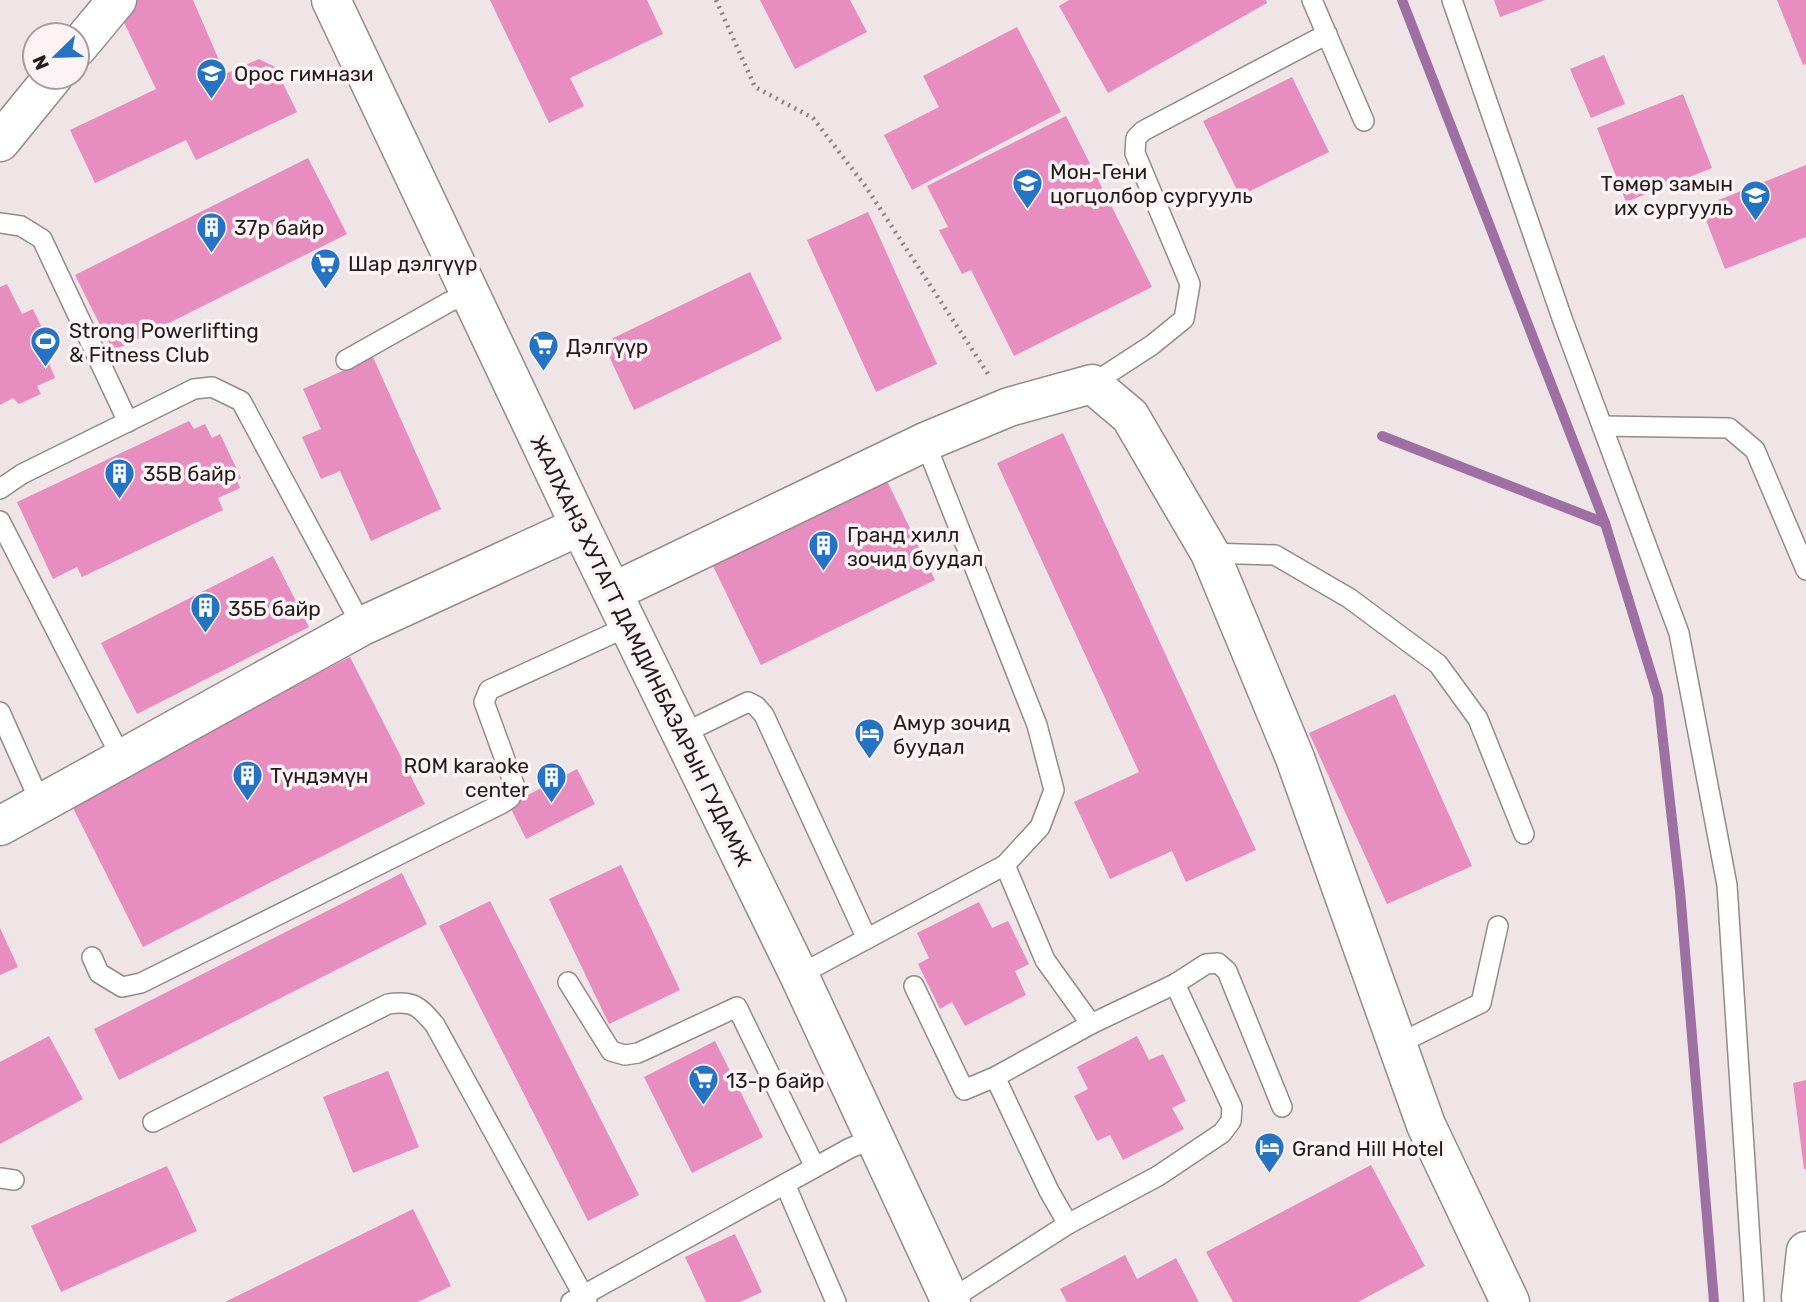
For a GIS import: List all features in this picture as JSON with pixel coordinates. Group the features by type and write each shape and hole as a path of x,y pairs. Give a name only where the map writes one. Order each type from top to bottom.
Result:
{"street":[{"path":"91,31 117,0"},
{"name":"ЖАЛХАНЗ ХУТАГТ ДАМДИНБАЗАРЫН ГУДАМЖ","path":"331,0 580,526 799,975 950,1301"},
{"path":"0,142 42,91"},
{"path":"613,592 925,442 1009,407 1092,384 1130,416 1210,553 1295,758 1426,1125 1510,1302"},
{"path":"0,826 362,626 580,526"},
{"path":"1803,1302 1801,1297 1806,1251"}],"lane":[{"path":"1312,0 1364,121"},
{"path":"1452,0 1602,426 1679,633 1727,885 1754,1302"},
{"path":"1092,384 1152,345 1184,318 1190,284 1135,153 1136,138 1143,131 1327,34"},
{"path":"0,223 21,226 42,239 128,422"},
{"path":"346,360 449,302 469,294"},
{"path":"0,489 22,474 194,389 212,387 241,401 362,626"},
{"path":"1602,426 1729,428 1755,450 1806,570"},
{"path":"799,975 1005,865 1040,827 1054,790 1037,725 925,442"},
{"path":"0,521 122,759"},
{"path":"1210,553 1275,555 1349,598 1438,664 1478,719 1524,834"},
{"path":"92,957 99,973 122,987 141,983 501,804 510,798 515,787 484,702 489,690 629,626"},
{"path":"682,734 748,702 756,706 764,715 866,939"},
{"path":"0,712 41,804"},
{"path":"1005,865 1045,960 1091,1024"},
{"path":"1398,1045 1481,1003 1498,926"},
{"path":"914,986 964,1090 995,1077 1091,1024 1175,984 1206,964 1218,963 1227,971 1282,1107"},
{"path":"568,982 611,1051 625,1055 638,1053 737,1007 815,1167"},
{"path":"950,1301 1068,1224 1158,1177 1222,1133 1231,1121 1232,1107 1175,984"},
{"path":"153,1122 388,1004 403,1002 420,1007 435,1025 580,1299 850,1147 876,1138"},
{"path":"995,1077 1068,1224"},
{"path":"785,1184 836,1302"}],"path":[{"path":"716,0 755,87 813,118 866,187 1009,407"}],"building":[{"name":"Орос гимнази","path":"126,0 193,0 225,74 259,59 275,67 297,112 196,160 186,140 95,183 70,130 156,89 119,12"},
{"path":"490,0 647,0 663,34 570,78 584,106 549,123"},
{"path":"760,0 850,0 867,32 795,69"},
{"path":"1069,0 1266,0 1267,3 1108,93 1059,6"},
{"path":"1494,0 1545,0 1500,17"},
{"path":"1777,0 1806,0 1806,64 1803,65"},
{"path":"1017,27 1061,112 912,190 884,135 939,107 923,76"},
{"path":"1604,55 1625,104 1591,118 1570,69"},
{"path":"1292,77 1329,152 1240,196 1203,121"},
{"path":"1683,94 1712,168 1626,202 1597,128"},
{"path":"1066,116 1152,287 1014,356 971,270 962,274 939,230 948,227 927,186"},
{"name":"37р байр","path":"308,158 347,234 113,351 75,275"},
{"name":"Төмөр замын их сургууль","path":"1806,165 1806,237 1725,269 1701,207"},
{"path":"868,212 937,364 876,392 807,240"},
{"path":"750,272 782,339 634,410 603,343"},
{"path":"7,284 22,314 33,309 54,354 48,361 55,378 37,386 41,394 19,404 13,398 0,405 0,287"},
{"path":"373,357 441,509 371,541 340,471 321,479 302,437 321,429 303,389"},
{"name":"35В байр","path":"189,421 194,429 205,424 212,438 220,434 241,478 237,480 240,488 218,498 223,510 82,577 77,567 53,579 17,502"},
{"path":"1063,433 1256,850 1186,882 1172,851 1110,879 1074,802 1139,772 997,463"},
{"name":"Гранд хилл зочид буудал","path":"887,481 935,580 761,665 713,566"},
{"name":"35Б байр","path":"273,556 309,627 137,714 101,643"},
{"name":"Түндэмүн","path":"350,657 425,804 143,947 69,800"},
{"path":"1395,694 1472,866 1387,904 1309,733"},
{"name":"ROM karaoke center","path":"577,769 595,804 526,839 509,805"},
{"path":"621,865 680,990 609,1024 549,899"},
{"path":"402,873 427,924 119,1080 94,1029"},
{"path":"490,901 639,1195 588,1221 439,926"},
{"path":"979,902 992,928 1008,921 1029,964 1015,971 1026,995 965,1026 952,1002 940,1009 918,964 929,958 917,933"},
{"path":"0,928 18,967 0,975"},
{"path":"49,1036 83,1099 0,1144 0,1062"},
{"path":"1137,1036 1149,1060 1163,1054 1186,1101 1172,1108 1184,1129 1123,1160 1110,1135 1097,1141 1074,1096 1088,1089 1077,1067"},
{"name":"13-р байр","path":"715,1041 763,1137 692,1173 644,1077"},
{"path":"388,1071 419,1147 353,1173 323,1097"},
{"path":"1806,1080 1806,1169 1804,1169 1793,1083"},
{"path":"1371,1165 1425,1266 1358,1302 1233,1302 1206,1252"},
{"path":"167,1166 197,1231 61,1292 31,1226"},
{"path":"413,1209 451,1286 418,1302 225,1302"},
{"path":"735,1234 762,1292 740,1302 706,1302 685,1257"},
{"path":"1125,1255 1137,1279 1176,1258 1199,1302 1067,1302 1060,1289"}],"waterway":[{"path":"1402,0 1605,523 1658,696 1680,891 1714,1302"},
{"path":"1382,436 1605,523"}],"place":[{"name":"Орос гимнази","path":"211,100"},
{"name":"Мон-Гени цогцолбор сургууль","path":"1027,210"},
{"name":"Төмөр замын их сургууль","path":"1756,222"},
{"name":"37р байр","path":"211,254"},
{"name":"Шар дэлгүүр","path":"325,290"},
{"name":"Strong Powerlifting & Fitness Club","path":"46,369"},
{"name":"Дэлгүүр","path":"543,373"},
{"name":"35В байр","path":"120,500"},
{"name":"Гранд хилл зочид буудал","path":"824,573"},
{"name":"35Б байр","path":"205,635"},
{"name":"Амур зочид буудал","path":"870,761"},
{"name":"Түндэмүн","path":"247,802"},
{"name":"ROM karaoke center","path":"552,804"},
{"name":"13-р байр","path":"703,1107"},
{"name":"Grand Hill Hotel","path":"1269,1175"}]}
